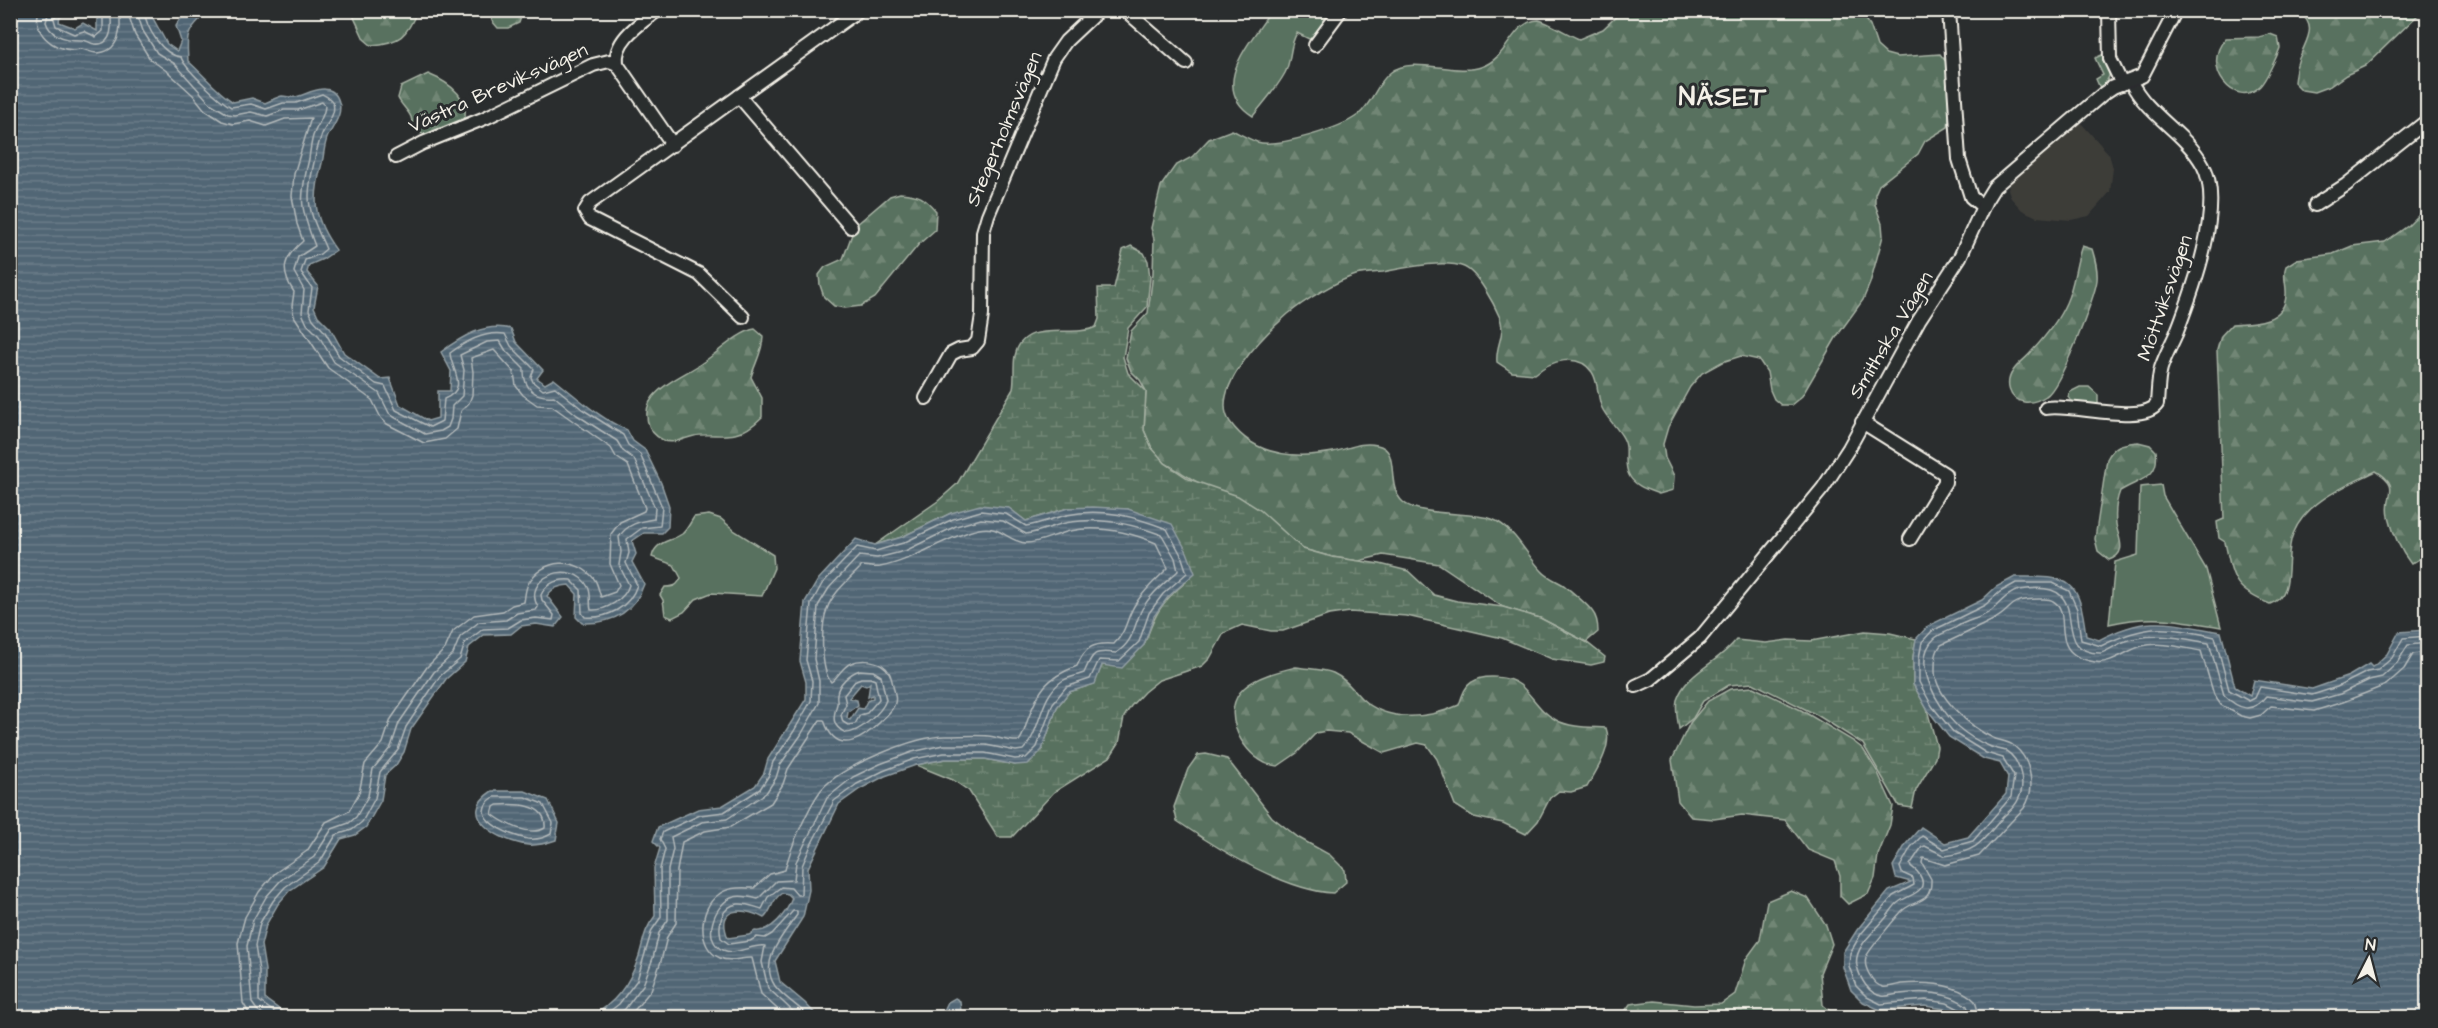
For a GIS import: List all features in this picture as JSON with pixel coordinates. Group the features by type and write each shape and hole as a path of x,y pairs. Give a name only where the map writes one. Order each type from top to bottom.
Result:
{"street":[{"name":"Västra Breviksvägen","path":"658,10 623,40 616,54 617,64 674,144"},
{"path":"743,317 699,274 586,215 585,211 590,203 859,10"},
{"name":"Stegerholmsvägen","path":"926,398 951,354 972,348 978,341 982,315 984,232 988,215 1054,58 1066,41 1099,10"},
{"path":"1125,10 1186,63"},
{"path":"1315,45 1341,10"},
{"path":"1949,10 1959,159 1971,197 1983,207"},
{"path":"2109,10 2110,59 2127,83"},
{"name":"Smithska Vägen","path":"1636,686 1651,679 1685,652 1715,621 1818,495 1839,465 1919,320 1960,257 1996,185 2104,93 2142,76 2176,10"},
{"name":"Västra Breviksvägen","path":"396,157 423,143 485,118 593,65 609,61 617,64"},
{"name":"Möttviksvägen","path":"2046,408 2057,406 2108,413 2145,412 2154,409 2157,404 2162,368 2181,320 2207,239 2210,196 2203,166 2180,136 2127,83"},
{"path":"739,96 850,227"},
{"path":"2315,205 2346,185 2427,120"},
{"path":"1862,422 1945,474 1945,482 1910,539"}],"shaded area":[{"path":"2080,122 2109,154 2113,168 2110,192 2089,216 2071,220 2037,217 2022,210 2011,198 2008,189 2010,181"}],"green space":[{"path":"490,10 523,11 519,23 508,28 498,28 492,21"},
{"path":"351,11 417,11 410,27 401,37 371,45 364,39"},
{"path":"1271,11 1338,11 1313,38 1309,39 1297,33 1285,73 1253,116 1240,104 1234,92 1233,78 1244,50"},
{"path":"1622,11 1860,11 1870,25 1877,46 1886,54 1897,57 1940,54 1947,63 1948,127 1925,141 1918,154 1879,185 1875,194 1875,204 1882,224 1883,236 1870,283 1863,300 1837,336 1802,396 1791,405 1781,405 1774,399 1767,372 1759,360 1741,356 1722,362 1702,373 1690,387 1668,427 1663,444 1665,458 1674,476 1673,490 1659,494 1638,485 1631,479 1627,471 1625,442 1602,408 1592,372 1586,366 1572,360 1548,365 1535,374 1512,372 1497,362 1502,324 1485,290 1475,276 1464,267 1435,264 1356,275 1303,303 1266,335 1242,364 1227,394 1225,409 1230,422 1240,433 1251,442 1276,452 1290,455 1319,454 1365,444 1385,448 1391,461 1394,487 1403,502 1420,510 1482,517 1500,523 1514,535 1544,573 1565,586 1590,608 1596,618 1598,632 1586,642 1540,618 1503,607 1439,564 1383,555 1359,561 1303,549 1286,535 1165,463 1152,449 1144,430 1146,391 1131,371 1126,358 1131,331 1148,313 1153,273 1154,239 1151,228 1161,186 1175,166 1192,157 1209,139 1232,130 1257,142 1267,143 1294,140 1338,126 1358,115 1386,77 1400,67 1422,65 1471,69 1481,67 1498,56 1522,26 1530,22 1542,21 1579,39 1603,29"},
{"path":"2299,11 2422,11 2365,66 2330,86 2314,92 2302,90 2294,82 2297,64 2309,31 2308,22"},
{"path":"2270,34 2278,37 2280,48 2260,86 2251,92 2241,93 2232,89 2219,73 2217,61 2219,49 2226,38 2259,37"},
{"path":"2104,54 2110,72 2108,79 2100,88 2096,79 2103,75 2095,58"},
{"path":"428,74 455,90 463,103 465,118 427,134 414,129 410,114 398,98 401,87"},
{"path":"900,193 921,197 932,206 936,211 935,230 919,244 875,298 861,306 845,308 834,306 824,297 819,275 825,267 843,259 855,226 890,196"},
{"path":"2427,211 2427,554 2411,564 2403,553 2389,516 2391,487 2389,482 2376,471 2328,496 2307,512 2299,522 2290,543 2287,584 2284,592 2270,604 2258,599 2242,588 2237,581 2230,565 2225,542 2219,538 2217,522 2224,519 2217,350 2221,336 2232,324 2266,320 2280,311 2286,295 2284,273 2286,266 2297,259 2333,254 2352,246 2385,242 2409,225 2422,212"},
{"path":"1131,246 1144,253 1148,261 1150,278 1147,307 1128,328 1123,357 1128,373 1146,391 1144,430 1152,448 1165,463 1189,479 1238,496 1260,510 1303,549 1332,557 1380,564 1408,571 1434,595 1457,601 1503,607 1540,618 1586,642 1605,657 1604,662 1591,665 1552,659 1502,638 1407,616 1350,612 1329,615 1283,631 1242,625 1224,633 1210,658 1202,666 1159,680 1144,692 1124,717 1119,743 1110,757 1054,792 1012,837 998,837 969,791 953,780 916,765 945,759 985,759 1015,765 1042,750 1057,707 1069,692 1094,684 1102,665 1144,645 1159,610 1186,582 1128,509 1068,508 1026,521 1008,508 951,513 902,537 875,545 938,501 957,484 1013,389 1014,360 1020,344 1028,337 1038,333 1086,330 1096,327 1099,319 1098,288 1114,288 1123,250"},
{"path":"2082,246 2092,249 2097,268 2097,280 2076,342 2060,377 2046,396 2033,402 2019,401 2009,390 2011,375 2056,322 2069,296"},
{"path":"755,329 763,336 763,341 751,377 762,398 762,417 750,427 735,434 699,435 671,442 657,436 649,427 647,415 653,397 735,338"},
{"path":"2080,387 2089,387 2098,395 2098,407 2074,403 2068,397 2070,392"},
{"path":"2138,442 2150,445 2156,451 2155,467 2147,477 2120,491 2116,524 2121,549 2115,557 2109,560 2098,551 2095,539 2107,459 2113,450 2120,446"},
{"path":"2161,485 2163,496 2206,569 2221,627 2179,620 2152,619 2109,624 2115,562 2138,555 2140,487"},
{"path":"709,515 721,519 735,531 773,555 774,568 762,596 711,593 696,599 684,612 672,618 665,615 660,595 665,587 675,586 681,578 674,565 652,557 656,548 682,534 694,517"},
{"path":"1865,631 1890,633 1916,639 1913,684 1927,709 1937,747 1935,758 1916,790 1912,808 1899,806 1863,744 1817,715 1753,683 1729,685 1703,701 1693,718 1679,729 1676,704 1681,690 1736,640 1766,643 1788,640 1811,641"},
{"path":"1296,667 1338,675 1371,706 1383,712 1409,716 1422,716 1459,705 1467,687 1477,679 1503,678 1520,685 1545,712 1562,723 1606,728 1608,735 1605,751 1587,787 1571,792 1559,791 1550,798 1538,821 1526,834 1503,823 1474,817 1455,805 1437,759 1427,745 1418,743 1384,753 1348,733 1326,731 1316,733 1297,753 1278,766 1268,764 1256,757 1241,740 1236,729 1234,707 1237,697 1244,688 1255,680"},
{"path":"1753,687 1801,710 1863,749 1877,771 1893,806 1890,825 1878,855 1875,878 1868,894 1848,904 1840,896 1840,876 1835,861 1808,850 1785,820 1742,815 1714,819 1691,817 1678,801 1672,760 1690,723 1708,701 1730,689"},
{"path":"1206,754 1227,759 1272,817 1299,838 1330,855 1345,870 1346,882 1333,893 1293,884 1231,855 1177,821 1174,807 1188,769 1198,755"},
{"path":"1791,891 1808,898 1826,925 1832,944 1820,973 1823,1005 1837,1017 1621,1017 1630,1004 1654,1001 1694,1005 1721,1004 1735,994 1746,959 1760,940 1767,901"}],"water":[{"path":"10,11 67,11 67,14 60,17 59,22 75,28 83,23 97,31 97,11 149,11 167,44 177,51 181,41 176,26 183,15 192,14 200,19 188,38 188,61 233,102 252,98 265,103 282,96 296,97 320,89 332,91 339,102 340,111 326,142 316,198 319,218 328,239 336,250 309,265 307,272 318,286 314,307 318,316 330,328 344,353 380,379 390,378 400,405 428,421 438,418 438,391 450,391 451,371 441,352 465,336 483,329 501,327 511,329 516,342 543,370 537,378 545,384 554,379 598,414 627,430 633,441 645,450 669,506 668,527 662,533 644,533 632,541 636,554 632,562 644,584 634,602 620,615 603,621 582,623 576,617 577,594 569,585 562,586 554,589 547,596 563,617 555,627 536,624 521,626 511,634 484,635 469,647 465,662 446,679 411,729 404,752 396,765 385,775 381,800 366,827 355,835 341,839 324,867 289,891 278,904 266,925 261,945 265,970 265,999 290,1017 11,1017"},
{"path":"980,505 1009,508 1026,521 1068,508 1128,509 1172,524 1195,573 1168,597 1154,616 1144,645 1122,668 1102,665 1095,684 1069,692 1057,707 1042,750 1028,764 1015,765 985,759 945,759 916,765 885,776 860,789 839,804 808,868 809,890 803,917 775,961 780,982 818,1017 590,1017 607,1006 627,983 636,966 646,930 655,916 654,868 660,848 653,841 658,827 698,809 722,806 755,786 764,773 768,759 806,699 806,682 800,661 805,602 818,580 856,539 875,545 902,537 951,513","holes":["870,683 868,697 873,695 873,698 867,701 863,709 858,708 850,720 847,718 848,712 858,705 857,700 849,698 861,684 866,686","782,893 792,898 778,921 767,929 728,938 725,927 728,915 740,911 764,918 775,899"]},
{"path":"2015,577 2049,578 2061,580 2069,585 2080,603 2086,636 2099,640 2131,627 2159,623 2221,632 2235,687 2250,696 2254,680 2312,689 2349,676 2369,664 2374,666 2387,654 2399,632 2427,630 2427,1017 1962,1017 1945,1009 1925,1006 1880,1010 1863,1002 1851,990 1843,967 1843,952 1857,930 1889,891 1911,882 1896,878 1893,866 1906,844 1921,827 1945,843 1968,837 2006,794 2008,777 2000,763 1984,759 1949,737 1927,709 1913,684 1913,657 1916,639 1928,626 1982,600 1996,587"},
{"path":"492,791 525,791 548,800 559,823 556,840 528,845 506,839 495,833 480,818 478,810 482,800"},
{"path":"955,998 960,1001 961,1012 965,1017 941,1017 948,1002"}],"district":[{"name":"NÄSET","path":"1723,97"}]}
